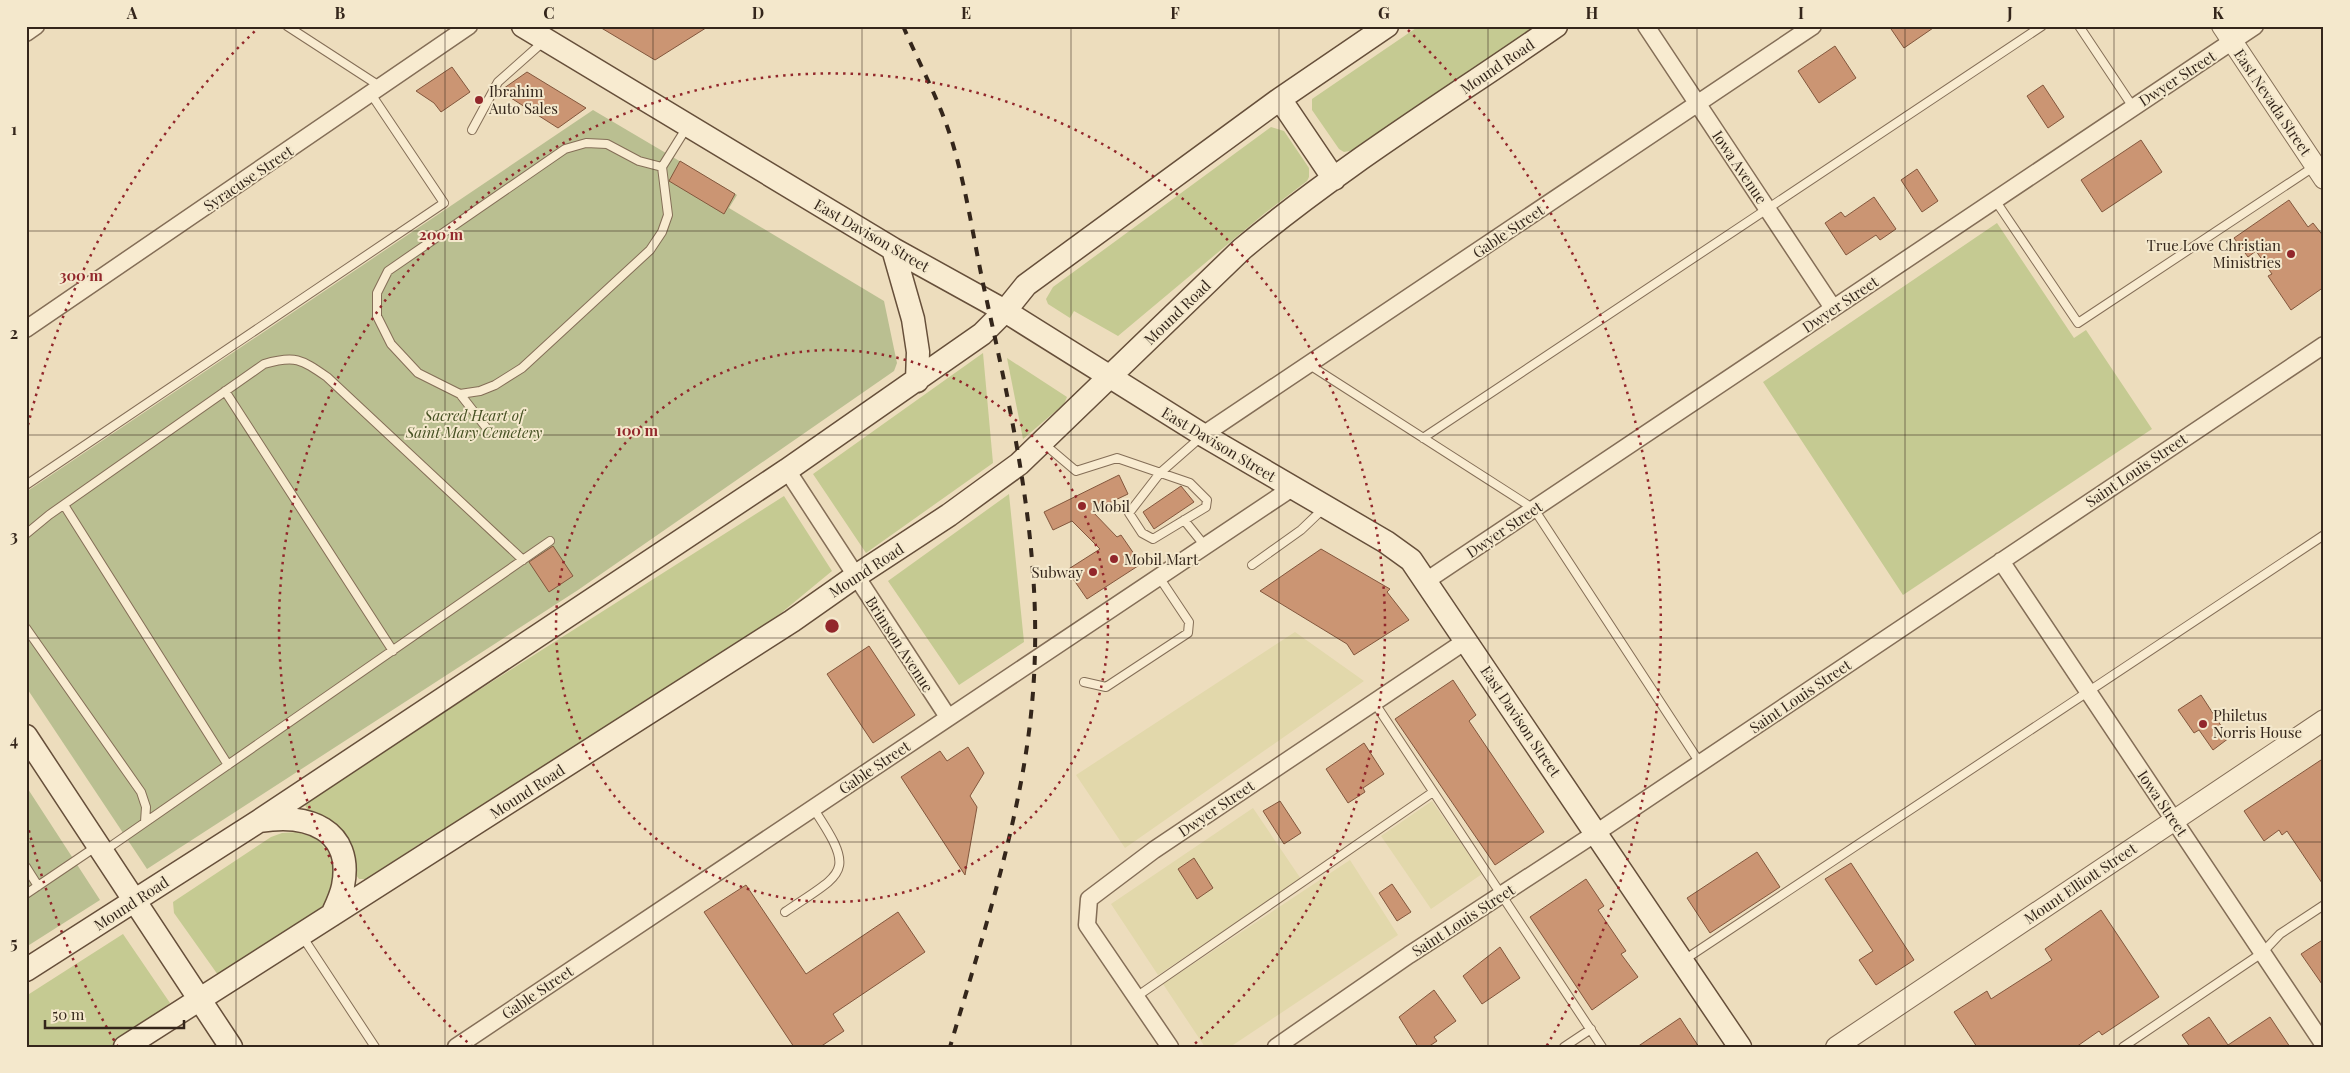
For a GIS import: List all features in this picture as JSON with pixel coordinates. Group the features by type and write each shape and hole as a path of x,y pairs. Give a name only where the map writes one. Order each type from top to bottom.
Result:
{"main road":[{"name":"East Davison Street","path":"523,26 893,249 1005,311 1202,435 1386,542 1411,560 1467,640 1740,1047"},
{"name":"Mound Road","path":"26,970 259,821 787,470 917,381 982,334 1005,311 1026,285 1280,98 1387,26"},
{"name":"Mound Road","path":"125,1047 792,621 949,515 1019,464 1242,249 1334,178 1556,26"},
{"path":"1280,98 1334,178"},
{"path":"893,249 913,319 918,352 917,381"},
{"path":"26,736 231,1047"},
{"path":"259,821 275,818 301,820 321,827 335,838 342,853 345,871 343,888 332,915"}],"street":[{"path":"26,33 36,26"},
{"name":"Syracuse Street","path":"26,329 469,26"},
{"name":"Iowa Avenue","path":"1646,26 1833,308"},
{"name":"Gable Street","path":"1202,435 1813,26"},
{"name":"Dwyer Street","path":"1426,581 2133,107 2227,34 2255,26"},
{"name":"East Nevada Street","path":"2227,34 2321,168"},
{"name":"Saint Louis Street","path":"1276,1047 1410,955 1596,833 2324,345"},
{"name":"Brimson Avenue","path":"787,470 948,717"},
{"name":"Gable Street","path":"456,1047 1292,488"},
{"name":"Iowa Street","path":"2001,561 2324,1045"},
{"name":"Dwyer Street","path":"1136,997 1087,925 1089,899 1154,850 1467,640"},
{"name":"Mount Elliott Street","path":"1836,1047 2324,720"},
{"path":"1136,997 1170,1047"}],"lane":[{"path":"26,486 444,202 376,90 287,26"},
{"path":"1423,438 2042,26"},
{"path":"2079,26 2133,107"},
{"path":"472,130 498,82 546,40"},
{"path":"460,394 480,391 495,385 522,368 650,250 662,232 668,215 662,167 688,126"},
{"path":"484,426 460,394 418,373 391,344 377,316 377,293 388,271 565,149 586,143 607,144 638,161 662,167"},
{"path":"1995,200 2078,323 2321,168"},
{"path":"26,534 64,505 264,364 285,357 307,362 327,377 523,560"},
{"path":"1308,364 1534,509 1700,763"},
{"path":"225,391 393,651"},
{"path":"1042,442 1076,471 1116,458 1160,473 1190,483 1207,500 1206,507 1153,540 1142,534 1129,513 1160,473 1202,435"},
{"path":"64,505 228,765"},
{"path":"1252,565 1300,530 1325,507"},
{"path":"1184,520 1205,546"},
{"path":"1683,961 2324,535"},
{"path":"26,894 145,822 550,541"},
{"path":"1084,682 1106,687 1188,633 1189,622 1159,576"},
{"path":"26,628 141,792 146,807 145,822"},
{"path":"1374,702 1602,1047"},
{"path":"1136,997 1433,792"},
{"path":"785,912 833,879 840,869 840,856 831,836 813,808"},
{"path":"26,868 38,886"},
{"path":"2123,1047 2262,952 2280,934 2324,905"},
{"path":"301,934 375,1047"},
{"path":"1564,1047 1591,1029"}],"shaded area":[{"path":"1295,632 1364,681 1125,848 1076,775"},
{"path":"1432,801 1482,874 1431,909 1381,836"},
{"path":"1253,808 1301,879 1158,975 1111,904"},
{"path":"1350,860 1398,935 1230,1047 1205,1047 1163,984"}],"green space":[{"path":"1419,26 1538,26 1355,150 1344,152 1339,149 1312,110 1312,99"},
{"name":"Sacred Heart of Saint Mary Cemetery","path":"593,110 737,195 729,208 884,301 897,363 894,371 578,590 147,869 26,687 26,492"},
{"path":"1271,127 1284,131 1309,168 1307,181 1265,213 1118,336 1074,311 1070,318 1048,304 1046,299 1053,287"},
{"path":"1997,223 2074,338 2086,330 2152,429 1903,595 1763,382"},
{"path":"983,353 993,463 866,553 813,474"},
{"path":"1007,358 1067,397 1064,404 1023,439"},
{"path":"1009,494 1024,642 959,685 888,581"},
{"path":"784,496 832,571 769,623 462,823 430,837 367,879 359,879 308,811 305,805 309,798"},
{"path":"26,786 100,900 26,947"},
{"path":"298,832 317,839 329,853 336,884 332,898 317,911 218,975 174,913 173,902 271,837 282,833"},
{"path":"123,934 170,1003 157,1016 111,1047 26,1047 26,996"}],"building":[{"path":"598,26 709,26 655,60"},
{"path":"1889,26 1936,26 1904,48"},
{"path":"1835,46 1856,78 1819,103 1798,71"},
{"path":"452,67 470,92 441,112 434,103 416,91"},
{"path":"527,72 586,108 558,128 500,91"},
{"path":"2043,85 2064,117 2048,128 2027,96"},
{"path":"2141,140 2162,172 2102,212 2081,180"},
{"path":"680,161 735,194 724,214 669,181"},
{"path":"1917,169 1938,201 1922,212 1901,180"},
{"path":"1874,197 1896,229 1880,240 1876,235 1846,255 1825,223 1841,212 1845,217"},
{"name":"True Love Christian Ministries","path":"2289,200 2308,227 2313,223 2324,237 2324,287 2291,310 2268,276 2272,274 2256,251 2248,257 2234,238"},
{"path":"1119,475 1128,494 1092,511 1117,537 1121,535 1141,564 1087,599 1067,570 1100,549 1072,521 1053,530 1044,512"},
{"path":"1181,486 1194,502 1154,529 1143,512"},
{"path":"553,546 573,576 549,592 529,562"},
{"path":"1321,549 1390,589 1387,592 1409,620 1354,655 1347,644 1260,591"},
{"path":"869,646 915,715 873,743 827,674"},
{"path":"1453,680 1476,715 1469,721 1544,832 1495,865 1395,719"},
{"name":"Philetus Norris House","path":"2201,695 2229,738 2213,750 2199,730 2194,733 2178,710"},
{"path":"1364,743 1384,774 1363,788 1365,792 1348,803 1326,769"},
{"path":"968,747 984,773 970,796 977,807 965,875 901,777 940,751 947,761"},
{"path":"2324,758 2324,886 2287,831 2282,835 2279,830 2264,841 2244,811"},
{"path":"1280,801 1301,833 1284,844 1263,811"},
{"path":"1757,852 1780,887 1710,933 1687,898"},
{"path":"1194,858 1213,888 1197,899 1178,869"},
{"path":"1851,863 1914,960 1876,985 1859,960 1873,951 1825,879"},
{"path":"1586,879 1604,906 1598,910 1626,951 1621,954 1638,977 1592,1010 1530,917"},
{"path":"1392,884 1411,912 1397,921 1379,893"},
{"path":"746,885 806,974 898,912 925,952 833,1014 844,1031 820,1047 794,1047 704,912"},
{"path":"2101,910 2159,997 2102,1035 2099,1031 2076,1047 1977,1047 1954,1012 1987,991 1991,999 2052,960 2045,949"},
{"path":"2324,939 2324,987 2301,954"},
{"path":"1500,947 1520,978 1482,1004 1463,976"},
{"path":"1434,990 1456,1021 1434,1037 1437,1041 1428,1047 1418,1047 1399,1017"},
{"path":"2209,1017 2228,1045 2270,1017 2290,1047 2190,1047 2182,1035"},
{"path":"1680,1018 1699,1047 1637,1047"}],"railway":[{"path":"903,26 941,110 962,177 1017,449 1025,499 1035,600 1032,704 1019,790 999,877 950,1047"}],"place":[{"name":"Ibrahim Auto Sales","path":"479,100"},
{"name":"True Love Christian Ministries","path":"2291,254"},
{"name":"Mobil","path":"1082,506"},
{"name":"Mobil Mart","path":"1114,559"},
{"name":"Subway","path":"1093,572"},
{"name":"Philetus Norris House","path":"2203,724"}]}
